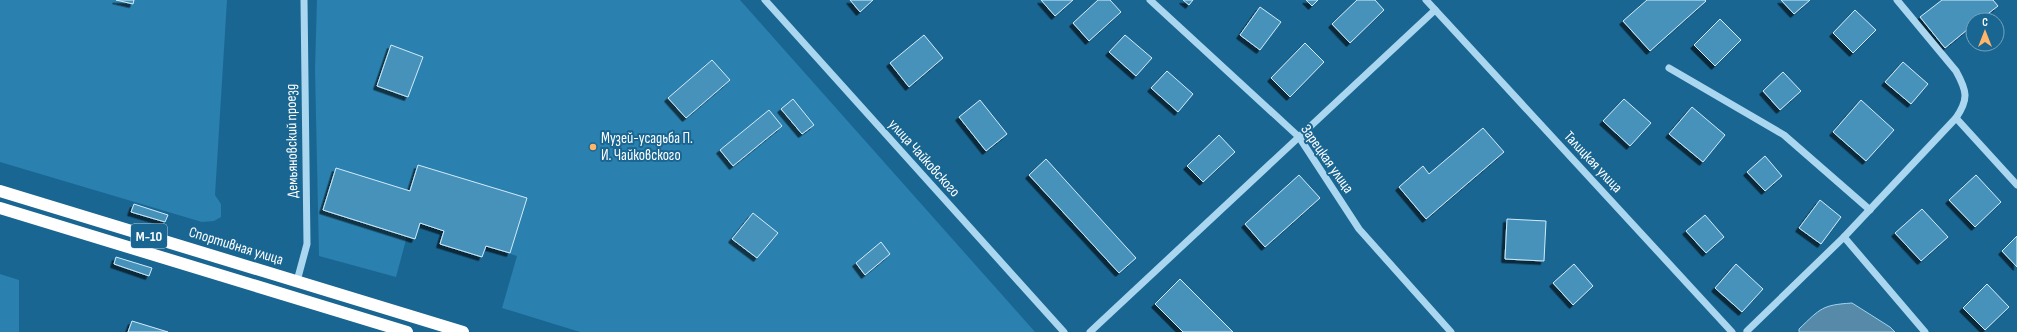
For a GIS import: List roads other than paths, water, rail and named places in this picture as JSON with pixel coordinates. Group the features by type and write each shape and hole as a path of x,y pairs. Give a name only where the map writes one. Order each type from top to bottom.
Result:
{"highway":[{"name":"Спортивная улица","path":"0,191 463,332"},
{"name":"М-10","path":"0,208 407,332"}],"street":[{"name":"Демьяновский проезд","path":"297,281 307,244 304,0"},
{"name":"улица Чайковского","path":"765,0 1064,332"},
{"name":"Зарецкая улица","path":"1150,0 1299,137 1359,229 1451,332"},
{"name":"Талицкая улица","path":"1426,0 1732,332"},
{"path":"1746,332 1844,237 1956,118 1964,106 1966,98 1963,83 1956,71 1897,0"},
{"path":"1090,332 1435,10"},
{"path":"1669,68 1784,135 1870,210"},
{"path":"1956,118 2017,185"},
{"path":"1844,237 1925,332"}],"place":[{"name":"Музей-усадьба П. И. Чайковского","path":"593,147"}]}
